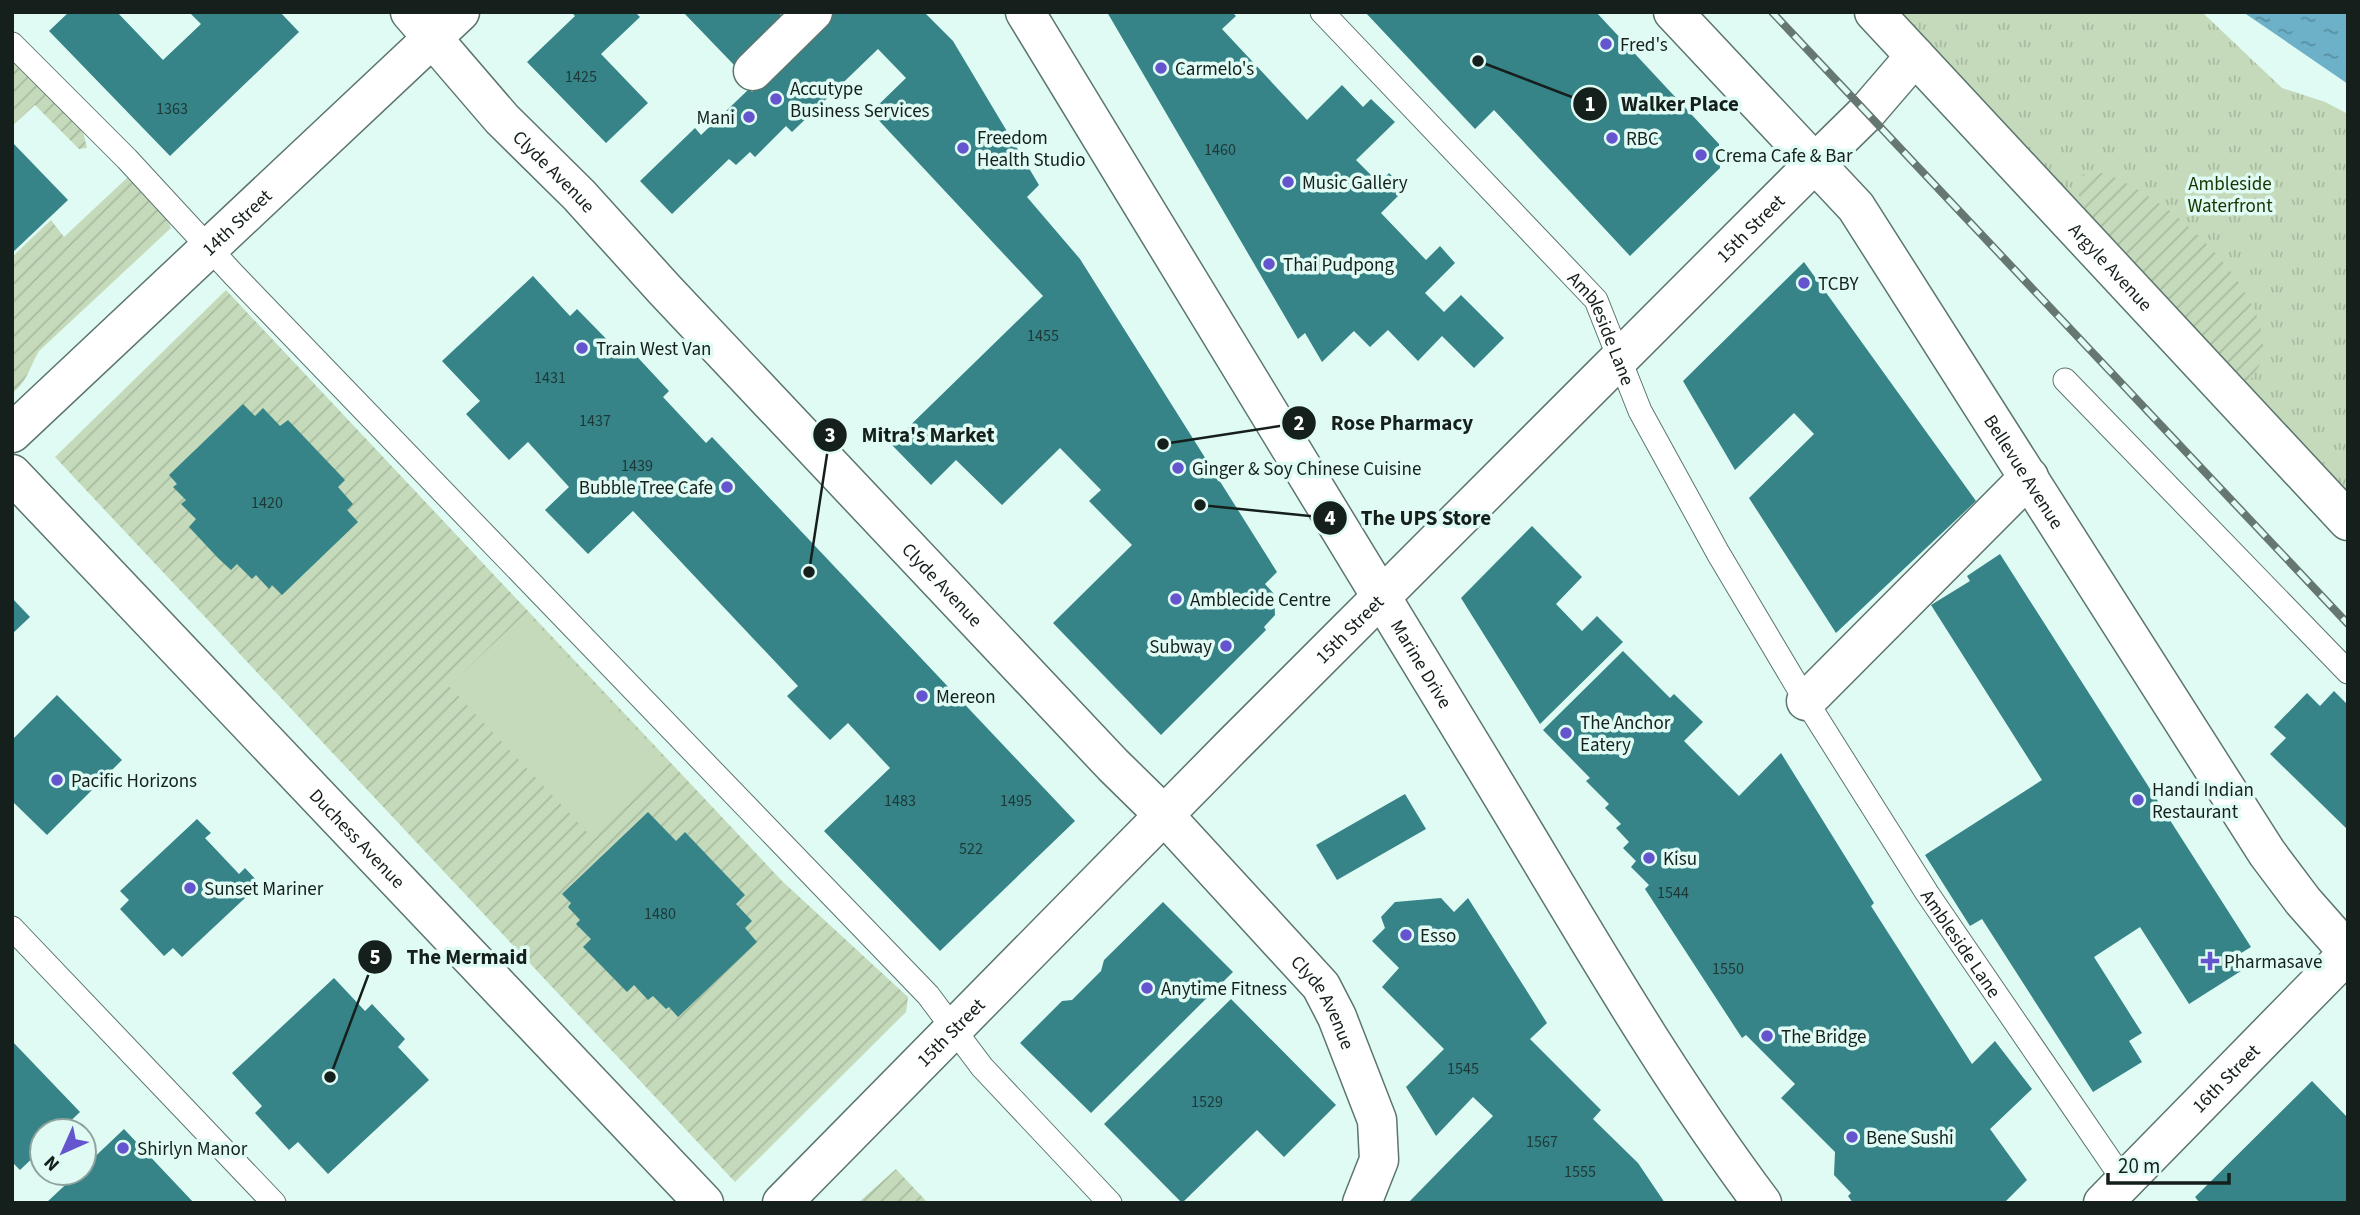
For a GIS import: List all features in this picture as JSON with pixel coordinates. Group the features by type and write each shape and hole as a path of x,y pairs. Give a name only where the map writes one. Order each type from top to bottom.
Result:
{"street":[{"name":"14th Street","path":"12,433 210,248 421,25 460,12"},
{"path":"753,71 813,12"},
{"name":"Marine Drive","path":"1025,12 1609,974 1736,1168 1762,1203"},
{"name":"Bellevue Avenue","path":"1673,12 1856,207 2267,853 2303,901 2348,952"},
{"name":"Argyle Avenue","path":"1874,12 2348,521"},
{"name":"Clyde Avenue","path":"421,25 502,119 579,195 786,419 1309,971 1331,1002 1377,1120 1379,1160 1362,1203"},
{"name":"15th Street","path":"782,1203 1619,358 1866,113 1915,56"},
{"name":"Duchess Avenue","path":"12,474 704,1203"},
{"path":"1806,701 2029,477"},
{"name":"16th Street","path":"2113,1192 2348,952"}],"lane":[{"name":"Ambleside Lane","path":"1322,12 1596,300 1640,411 1718,553 1806,701 2113,1192"},
{"path":"12,44 127,159 738,801 928,995 982,1067 1110,1203"},
{"path":"2065,380 2348,672"},
{"path":"12,928 274,1203"}],"green space":[{"name":"Ambleside Waterfront","path":"1899,12 2204,14 2282,88 2325,102 2348,114 2348,495"},
{"path":"12,52 83,132 87,148 79,149 35,105 12,126"},
{"path":"2106,173 2155,201 2186,224 2234,276 2257,317 2262,338 2261,361 2247,386 2088,214 2077,192 2083,174"},
{"path":"128,177 167,219 171,228 39,351 25,379 12,393 12,257 51,220 64,237"},
{"path":"226,290 782,881 908,997 906,1012 735,1182 55,457"},
{"path":"526,613 665,760 588,833 449,686"},
{"path":"896,1169 928,1203 858,1203 859,1202"}],"water":[{"path":"2243,12 2348,12 2348,84"}],"building":[{"path":"69,12 117,12 163,60 201,24 189,12 280,12 299,32 170,156 49,31"},
{"path":"571,12 635,12 640,17 601,54 648,103 606,143 527,62 575,16"},
{"path":"683,12 778,12 784,18 735,66"},
{"path":"834,12 924,12 953,41 1039,185 1027,197 1080,259 1277,572 1265,584 1274,594 1275,615 1264,627 1266,630 1161,735 1053,623 1132,545 1089,501 1101,490 1060,448 1002,505 956,460 931,485 891,444 1043,296 871,112 906,78 878,49 792,132 786,126 755,157 750,152 736,165 729,159 672,214 640,181 695,128 701,135 749,89 752,92"},
{"path":"1107,12 1232,12 1236,16 1222,29 1307,120 1342,85 1363,107 1371,99 1395,122 1356,160 1379,183 1389,173 1405,189 1381,213 1426,260 1440,246 1455,263 1425,293 1444,312 1461,295 1504,338 1474,368 1442,336 1418,361 1388,330 1370,347 1354,331 1322,362 1305,333 1298,339"},
{"path":"1365,12 1596,12 1719,144 1720,168 1630,256 1494,110 1475,129"},
{"path":"12,142 68,200 12,253"},
{"path":"1804,262 1976,501 1836,633 1749,498 1814,434 1794,413 1735,470 1683,381"},
{"path":"533,276 570,316 577,309 621,354 628,347 669,391 663,397 706,443 712,437 1075,821 940,951 824,831 890,768 848,723 830,740 787,696 798,686 633,511 588,554 545,510 569,487 528,442 509,460 466,414 480,401 442,361"},
{"path":"243,404 255,416 263,408 280,426 288,420 345,480 338,487 353,504 347,510 358,522 282,595 272,585 269,589 256,575 252,579 237,564 231,570 218,558 189,527 196,519 181,504 186,500 173,487 177,484 169,475"},
{"path":"1532,526 1582,577 1556,604 1582,631 1597,616 1623,642 1540,724 1461,598"},
{"path":"2000,554 2251,947 2233,958 2241,971 2189,1004 2140,927 2094,957 2142,1033 2129,1041 2142,1062 2093,1092 1982,919 1970,926 1925,855 2042,780 1931,605 1970,581 1967,576"},
{"path":"12,598 30,617 12,634"},
{"path":"1623,651 1670,698 1674,694 1703,722 1684,741 1739,796 1781,753 1874,903 1871,906 1972,1064 1995,1041 2032,1089 1990,1129 2027,1180 2004,1203 1853,1203 1848,1196 1851,1193 1834,1175 1835,1152 1781,1098 1795,1084 1746,1035 1742,1038 1645,889 1649,885 1631,867 1636,861 1623,848 1629,842 1616,828 1621,824 1605,808 1609,804 1586,781 1590,778 1543,730"},
{"path":"2334,691 2348,705 2348,830 2270,754 2286,738 2274,727 2307,693 2320,706"},
{"name":"Pacific Horizons","path":"57,695 122,760 47,835 12,801 12,740"},
{"path":"1405,794 1426,829 1337,880 1316,845"},
{"path":"648,812 676,841 685,832 745,895 736,904 752,921 745,928 757,942 678,1017 653,996 648,1000 634,985 627,992 583,947 591,939 576,924 580,920 568,907 571,903 562,894"},
{"name":"Sunset Mariner","path":"197,819 211,833 205,838 239,874 245,868 260,884 182,957 173,948 164,956 120,909 129,900 120,891"},
{"path":"1441,898 1454,912 1468,898 1547,1023 1530,1039 1601,1110 1593,1119 1638,1163 1665,1203 1408,1203 1493,1116 1473,1097 1436,1136 1406,1087 1444,1049 1382,987 1399,968 1372,941 1385,928 1381,917 1395,902"},
{"path":"1163,902 1233,972 1091,1113 1020,1043 1062,1001 1072,1000 1101,971 1104,960"},
{"path":"334,978 365,1011 372,1004 405,1039 398,1047 429,1080 328,1174 298,1142 289,1150 255,1113 262,1106 232,1073"},
{"path":"1231,999 1336,1105 1284,1157 1257,1130 1182,1203 1104,1124"},
{"path":"12,1041 80,1112 75,1117 28,1117 28,1162 20,1170 12,1162"},
{"path":"2312,1081 2348,1118 2348,1203 2200,1203 2195,1197"},
{"name":"Shirlyn Manor","path":"124,1129 194,1203 46,1203 63,1187 98,1187 98,1154"}],"railway":[{"path":"1772,12 2348,624"}],"place":[{"name":"Fred's","path":"1606,44"},
{"name":"Walker Place","path":"1478,61"},
{"name":"Carmelo's","path":"1161,68"},
{"name":"Accutype Business Services","path":"776,99"},
{"name":"Mani","path":"749,117"},
{"name":"RBC","path":"1612,138"},
{"name":"Freedom Health Studio","path":"963,148"},
{"name":"Crema Cafe & Bar","path":"1701,155"},
{"name":"Music Gallery","path":"1288,182"},
{"name":"Thai Pudpong","path":"1269,264"},
{"name":"TCBY","path":"1804,283"},
{"name":"Train West Van","path":"582,348"},
{"name":"Rose Pharmacy","path":"1163,444"},
{"name":"Ginger & Soy Chinese Cuisine","path":"1178,468"},
{"name":"Bubble Tree Cafe","path":"727,487"},
{"name":"The UPS Store","path":"1200,505"},
{"name":"Mitra's Market","path":"809,572"},
{"name":"Amblecide Centre","path":"1176,599"},
{"name":"Subway","path":"1226,646"},
{"name":"Mereon","path":"922,696"},
{"name":"The Anchor Eatery","path":"1566,733"},
{"name":"Pacific Horizons","path":"57,780"},
{"name":"Handi Indian Restaurant","path":"2138,800"},
{"name":"Kisu","path":"1649,858"},
{"name":"Sunset Mariner","path":"190,888"},
{"name":"Esso","path":"1406,935"},
{"name":"Pharmasave","path":"2210,961"},
{"name":"Anytime Fitness","path":"1147,988"},
{"name":"The Bridge","path":"1767,1036"},
{"name":"The Mermaid","path":"330,1077"},
{"name":"Bene Sushi","path":"1852,1137"},
{"name":"Shirlyn Manor","path":"123,1148"}]}
